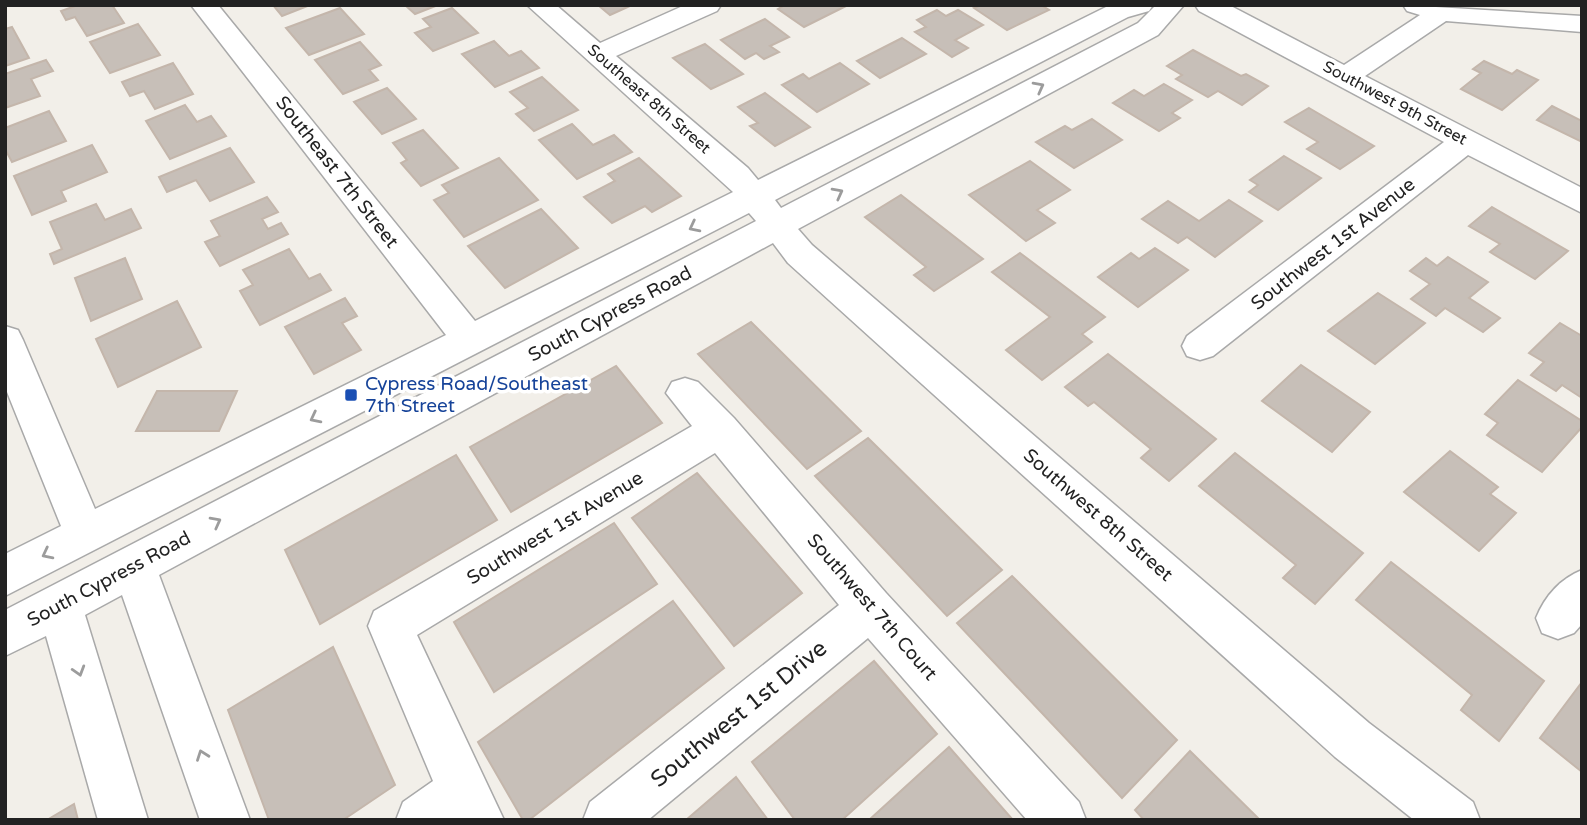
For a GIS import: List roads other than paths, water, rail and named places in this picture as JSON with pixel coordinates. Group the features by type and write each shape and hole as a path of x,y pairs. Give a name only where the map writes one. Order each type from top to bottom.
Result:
{"street":[{"name":"Southeast 7th Street","path":"204,5 470,340"},
{"name":"Southeast 8th Street","path":"540,5 737,175 766,211"},
{"path":"598,54 708,5"},
{"name":"South Cypress Road","path":"5,634 134,566 1119,11 1140,5"},
{"name":"South Cypress Road","path":"5,576 470,340 766,211 1148,29 1171,5"},
{"name":"Southwest 9th Street","path":"1208,5 1582,202"},
{"path":"1345,77 1428,9 1582,23"},
{"name":"Southwest 1st Avenue","path":"1200,346 1466,141"},
{"name":"Southwest 8th Street","path":"766,211 800,254 1352,740 1455,820"},
{"path":"5,340 85,535"},
{"name":"Southwest 7th Court","path":"685,393 720,430 870,608 1061,820"},
{"name":"Southwest 1st Avenue","path":"470,806 390,626 720,430"},
{"path":"134,566 225,820"},
{"path":"60,606 123,820"},
{"name":"Southwest 1st Drive","path":"608,820 870,608"},
{"path":"421,820 470,806"}],"place":[{"name":"Cypress Road/Southeast 7th Street","path":"351,395"}]}
